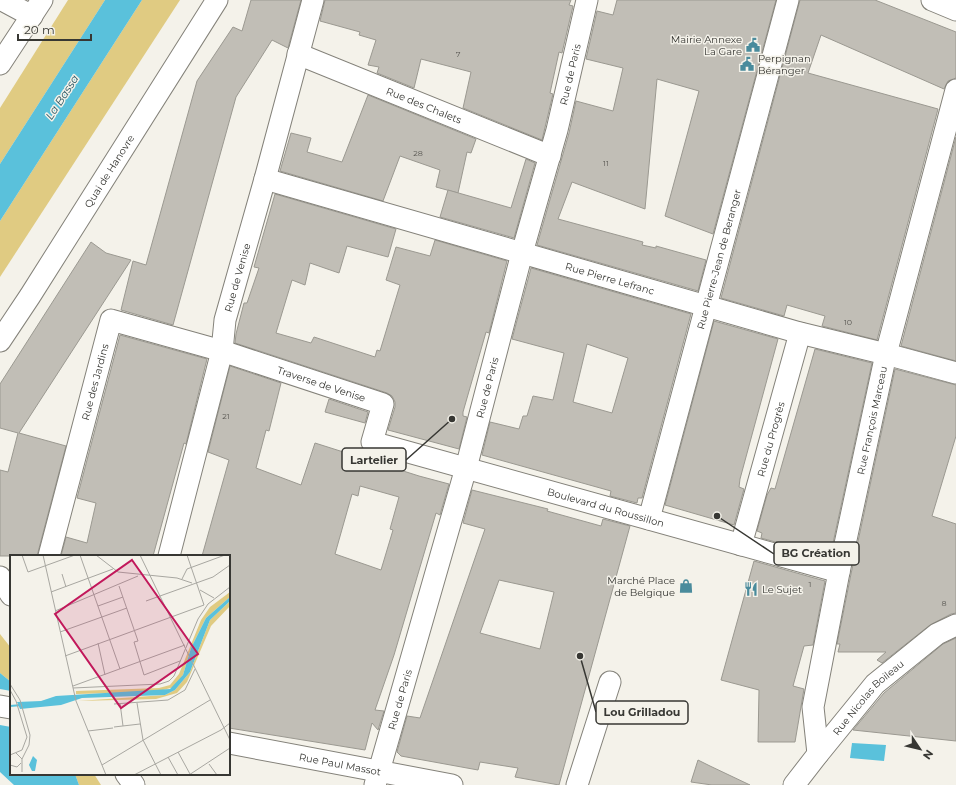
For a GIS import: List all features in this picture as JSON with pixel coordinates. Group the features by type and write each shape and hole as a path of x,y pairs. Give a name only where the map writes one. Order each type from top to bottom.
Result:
{"street":[{"path":"0,64 37,8 2,0"},
{"name":"Quai de Hanovre","path":"0,341 217,0"},
{"name":"Rue de Venise","path":"169,555 222,351 225,320 313,0"},
{"name":"Rue de Paris","path":"377,779 466,468 522,253 557,130 587,0"},
{"name":"Rue Pierre-Jean de Beranger","path":"649,519 788,0"},
{"path":"932,0 956,10"},
{"name":"Rue des Chalets","path":"298,54 550,156"},
{"name":"Rue François Marceau","path":"818,754 813,707 839,572 886,354 956,90"},
{"name":"Rue Pierre Lefranc","path":"265,179 706,306 956,373"},
{"name":"Rue des Jardins","path":"50,555 111,320 222,351"},
{"name":"Rue du Progrès","path":"741,545 800,332"},
{"name":"Traverse de Venise","path":"222,351 384,404 372,442"},
{"name":"Boulevard du Roussillon","path":"372,442 839,572"},
{"path":"0,577 10,593"},
{"name":"Rue Nicolas Boileau","path":"794,785 875,684 937,634 956,625"},
{"path":"577,785 610,682"},
{"path":"0,706 10,708"},
{"name":"Rue Paul Massot","path":"230,743 377,779 452,785"},
{"path":"127,775 134,785"}],"shaded area":[{"path":"68,0 105,0 0,164 0,108"},
{"path":"142,0 180,0 0,277 0,221"},
{"path":"0,634 10,647 10,681 0,673"},
{"path":"75,775 95,775 101,785 79,785"}],"water":[{"name":"La Bassa","path":"105,0 142,0 0,221 0,164"},
{"path":"0,673 10,681 10,775 75,775 79,785 14,785 0,772"},
{"path":"852,743 886,745 884,761 850,758"}],"pier":[{"path":"0,689 10,691 10,727 0,725"}],"building":[{"path":"251,0 301,0 288,48 272,40 236,97 173,325 121,310 133,261 146,265 197,81 233,27 242,31"},
{"path":"325,0 571,0 569,5 573,6 562,53 559,52 550,93 553,94 542,140 463,108 471,72 421,59 414,88 377,73 379,67 368,65 376,40 359,35 360,32 320,21"},
{"path":"617,0 776,0 713,234 665,216 699,91 657,79 645,209 572,182 558,219 643,242 642,245 656,248 656,246 706,260 698,291 537,245 569,133 576,101 613,111 623,68 586,59 597,11 613,15"},
{"path":"800,0 875,0 956,32 956,78 948,81 944,89 821,35 808,73 938,109 877,340 822,326 825,316 787,305 784,316 721,298"},
{"path":"368,95 476,139 471,153 467,152 458,193 436,187 440,170 400,156 383,201 280,171 291,133 311,138 307,152 342,162"},
{"path":"956,137 956,361 901,346"},
{"path":"526,159 535,163 514,238 440,217 448,190 511,208"},
{"path":"275,194 396,229 388,257 347,246 339,273 310,263 305,285 292,280 276,333 311,343 314,337 375,357 377,350 380,351 400,285 386,280 396,247 430,256 435,240 507,261 489,333 486,332 463,412 463,416 467,417 459,449 388,430 395,407 395,402 392,396 387,393 235,343 244,303 247,303 259,268 254,267"},
{"path":"91,242 106,253 131,260 19,433 66,446 37,555 0,556 0,470 8,472 18,433 0,428 0,384"},
{"path":"531,268 691,314 642,498 638,498 637,503 610,496 611,491 482,455 490,422 519,429 523,416 527,416 533,396 553,400 564,353 512,339","holes":["587,344 628,358 612,413 573,402"]},
{"path":"714,321 778,339 740,479 739,487 744,489 734,525 665,505"},
{"path":"120,335 207,359 186,444 184,443 153,555 61,555 66,537 87,543 96,503 77,498"},
{"path":"815,349 872,363 830,557 761,538 762,533 757,531 767,495 771,488 775,489"},
{"path":"230,366 281,383 269,431 266,430 256,468 301,485 315,443 449,484 440,515 436,513 394,655 375,710 384,711 378,730 372,723 365,750 230,728 230,555 202,555 229,460 208,452","holes":["360,486 399,497 390,529 393,530 381,570 335,554 352,494 358,496"]},
{"path":"895,369 956,385 956,436 932,516 956,524 956,613 930,625 882,663 877,660 886,652 838,652 840,644 837,644"},
{"path":"329,399 368,412 365,423 325,412"},
{"path":"472,490 548,509 547,511 601,526 603,519 630,526 559,785 515,777 518,768 480,762 478,770 401,756 397,752 407,716 420,718 485,529 463,523","holes":["499,580 554,592 540,649 480,633"]},
{"path":"754,561 825,581 813,645 804,646 793,686 804,689 795,742 758,742 759,690 721,680"},
{"path":"956,638 956,741 853,730 884,693 943,644"},
{"path":"698,760 750,785 712,785 691,782"}],"place":[{"name":"Mairie Annexe La Gare","path":"753,45"},
{"name":"Perpignan Béranger","path":"747,64"},
{"name":"Lartelier","path":"452,419"},
{"name":"BG Création","path":"717,516"},
{"name":"Marché Place de Belgique","path":"686,586"},
{"name":"Le Sujet","path":"751,589"},
{"name":"Lou Grilladou","path":"580,656"}]}
